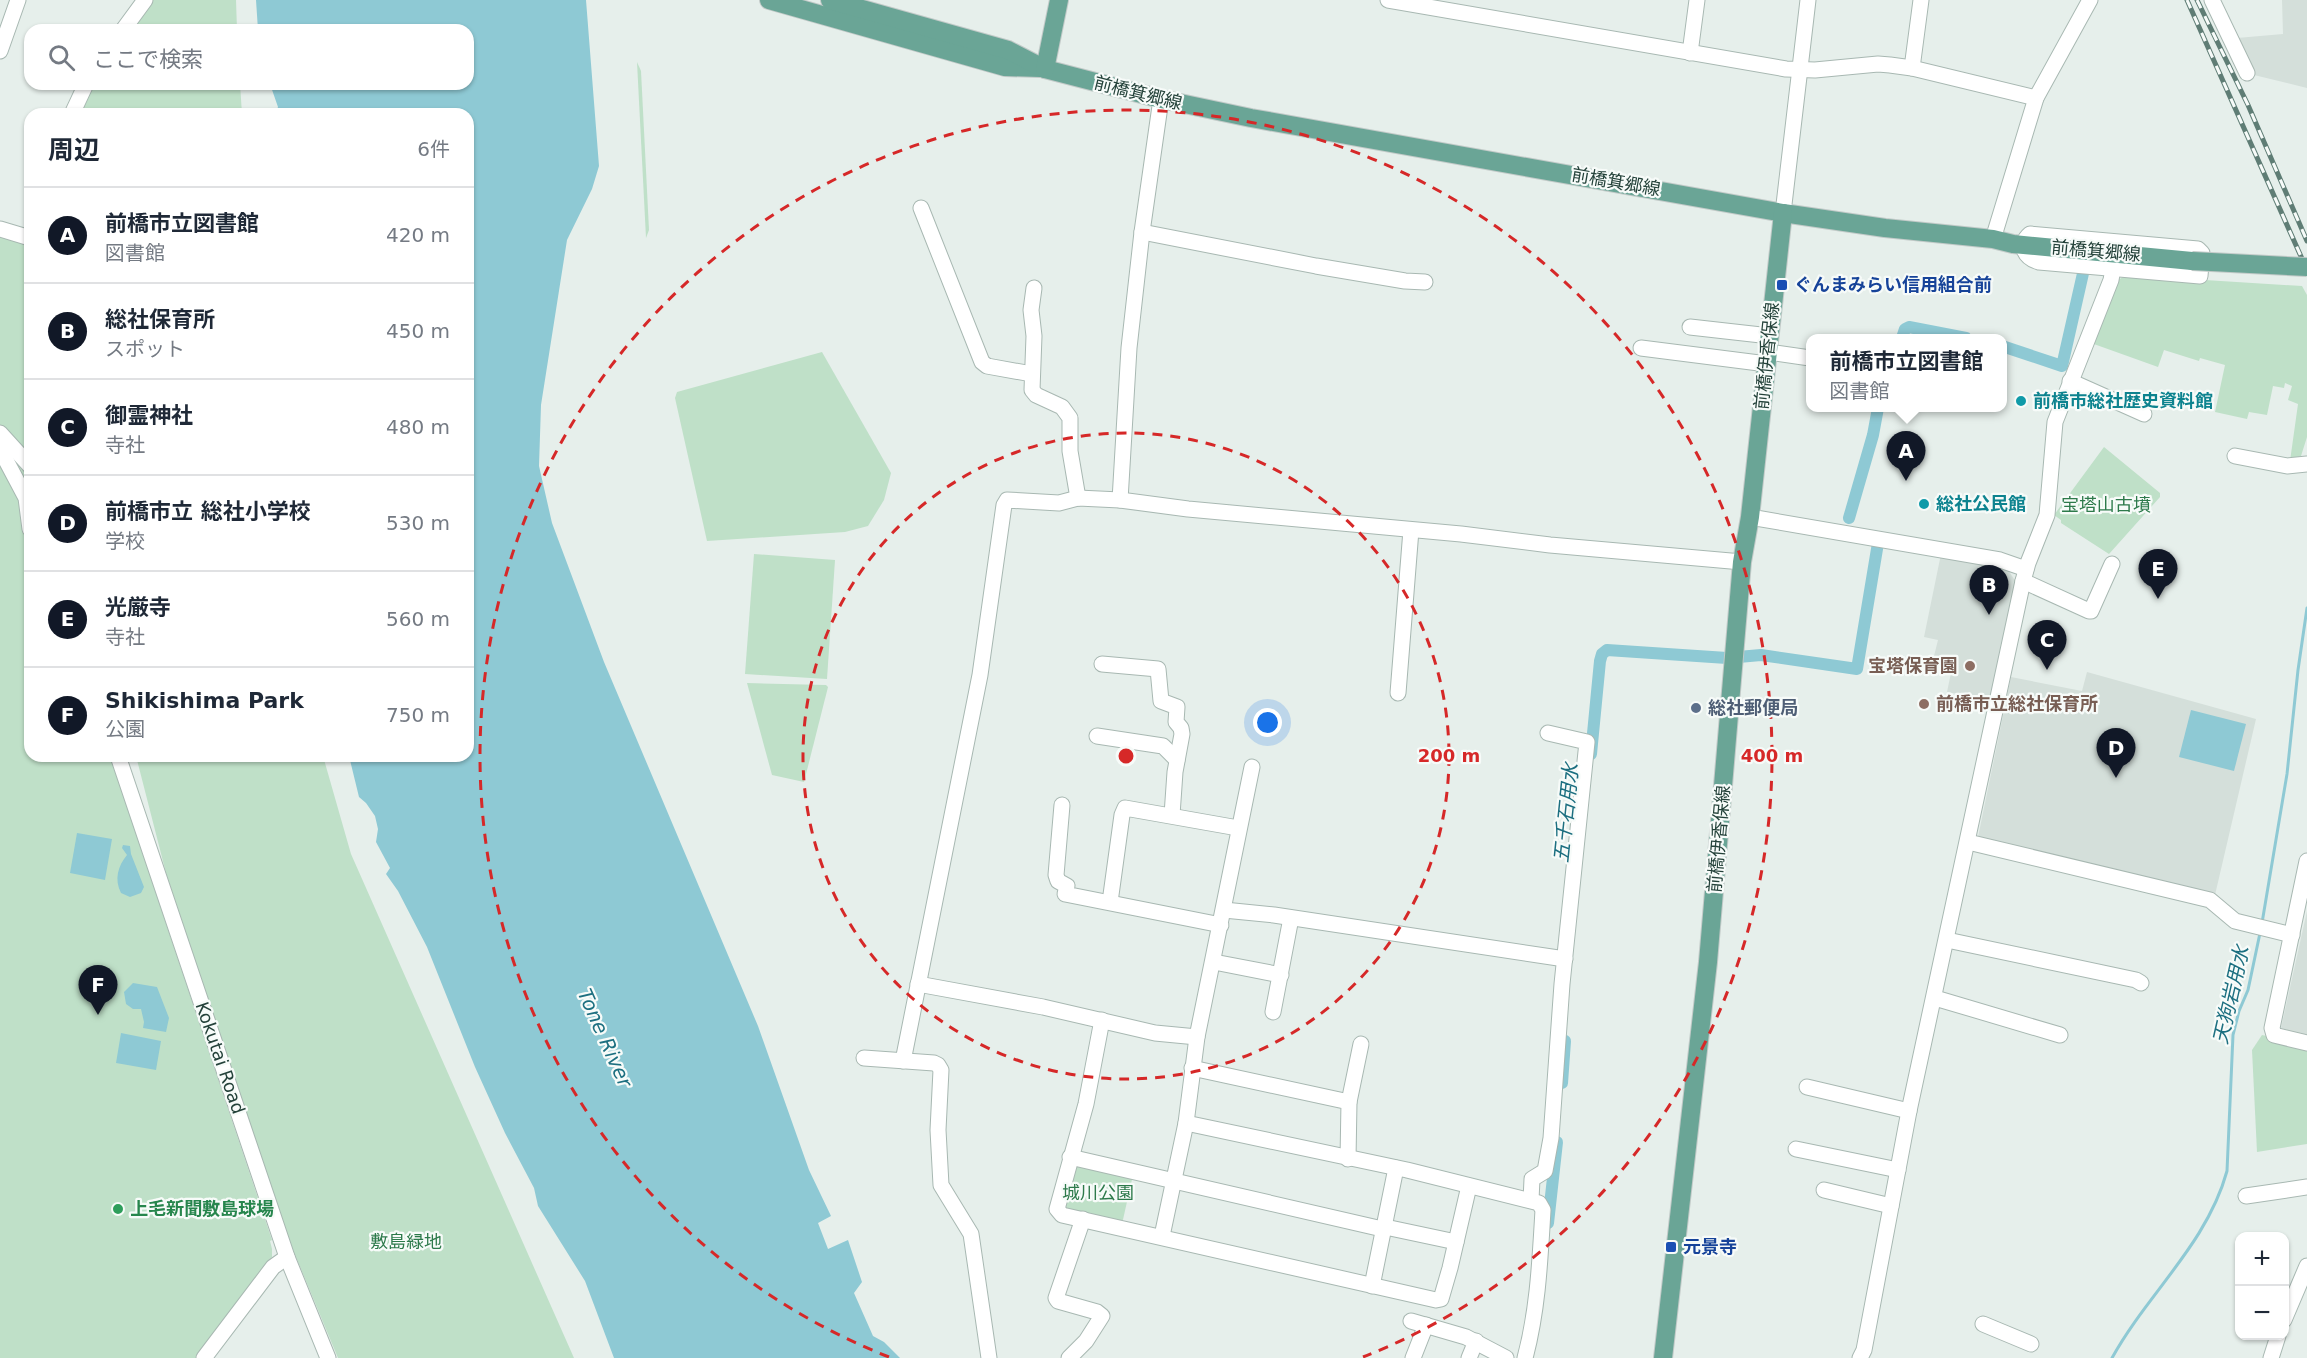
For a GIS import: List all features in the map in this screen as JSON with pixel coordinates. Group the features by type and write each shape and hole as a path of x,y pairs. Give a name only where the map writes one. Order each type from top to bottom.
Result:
{"main road":[{"path":"769,0 957,45"},
{"path":"830,0 957,45"},
{"path":"1045,69 1059,0"},
{"name":"前橋箕郷線","path":"957,45 1005,67 1045,69 1161,99 1251,118 1783,213 1885,228 1993,239 2023,245 2192,261 2307,267"},
{"name":"前橋伊香保線","path":"1663,1358 1708,963 1742,562 1750,517 1783,213"}],"street":[{"path":"0,51 18,0"},
{"path":"127,24 145,0"},
{"path":"1388,0 1446,5 1690,53 1786,69 1815,70 1878,64 1912,68 2036,98"},
{"path":"1690,53 1696,0"},
{"path":"1783,213 1808,0"},
{"path":"1912,68 1921,0"},
{"path":"1993,239 2036,98 2090,0"},
{"path":"2212,0 2247,73"},
{"path":"75,108 83,90"},
{"path":"1119,500 1127,364 1142,231 1161,99"},
{"path":"921,208 982,362 987,366 1032,374"},
{"path":"0,229 24,236"},
{"path":"1142,231 1316,266 1425,282"},
{"path":"2030,234 2198,249 2202,253 2200,276 2031,259 2025,253 2023,245 2030,234"},
{"path":"1865,1356 1909,1111 2025,575 2046,520 2054,427 2111,280 2113,269"},
{"path":"1035,288 1031,310 1034,336 1032,390 1036,395 1062,407 1070,418 1070,451 1078,498"},
{"path":"1690,327 1769,351 1806,357"},
{"path":"1641,348 1769,351"},
{"path":"2070,381 2144,414"},
{"path":"0,433 24,459"},
{"path":"0,449 24,494"},
{"path":"2235,456 2288,466 2307,464"},
{"path":"903,1061 982,664 1004,505 1010,500 1059,503 1078,498 1119,500 1550,545 1742,562"},
{"path":"1750,517 2000,560 2089,611 2112,564"},
{"path":"1398,693 1411,530"},
{"path":"1102,664 1158,669 1161,701 1177,707 1176,722 1181,728 1172,815"},
{"path":"1531,1200 1532,1179 1545,1171 1551,1138 1565,958 1587,742 1548,733"},
{"path":"1097,736 1163,746 1177,760"},
{"name":"Kokutai Road","path":"120,762 287,1257 328,1358"},
{"path":"1162,1236 1186,1123 1197,1037 1252,767"},
{"path":"1062,805 1056,875 1058,881 1067,886 1065,894 1222,917 1291,918 1565,958"},
{"path":"1110,902 1123,811 1129,807 1238,828"},
{"path":"1968,842 2210,900 2230,918 2241,923 2292,935"},
{"path":"2307,861 2272,1031 2274,1035 2307,1043"},
{"path":"1273,1012 1291,918"},
{"path":"1947,940 2136,980 2141,983"},
{"path":"1214,962 1281,975"},
{"path":"918,984 1102,1020 1155,1033 1197,1037"},
{"path":"1935,998 2060,1035"},
{"path":"1102,1020 1086,1104 1070,1157 1058,1209 1062,1215 1438,1300 1448,1275 1469,1186"},
{"path":"1348,1159 1349,1102 1361,1044"},
{"path":"864,1058 934,1063 941,1070 938,1130 941,1185 971,1234 989,1358"},
{"path":"1192,1068 1349,1102"},
{"path":"1807,1087 1909,1111"},
{"path":"1186,1123 1396,1168 1539,1203 1543,1210 1535,1310 1525,1358"},
{"path":"1796,1149 1898,1170"},
{"path":"1070,1157 1384,1228 1456,1242"},
{"path":"1372,1286 1396,1168"},
{"path":"2246,1196 2307,1186"},
{"path":"1824,1190 1891,1206"},
{"path":"1069,1358 1086,1341 1102,1316 1097,1312 1058,1301 1056,1298 1083,1220"},
{"path":"204,1358 273,1267 287,1257"},
{"path":"2289,1308 2307,1266"},
{"path":"1413,1358 1419,1323 1476,1341 1506,1358"},
{"path":"1983,1324 2031,1344"},
{"path":"2271,1358 2276,1340"},
{"path":"1468,1358 1476,1341"}],"shaded area":[{"path":"2282,0 2307,0 2307,88 2254,75 2237,38 2283,34"},
{"path":"1941,554 2008,570 2016,582 1990,700 1947,692 1952,668 1932,664 1938,640 1924,637"},
{"path":"2087,672 2256,719 2215,895 1978,837 2011,677 2082,691"},
{"path":"2307,911 2307,1036 2281,1028"}],"green space":[{"path":"152,0 236,0 237,24 135,24"},
{"path":"637,62 641,71 649,230 646,238"},
{"path":"90,90 240,90 242,108 81,108"},
{"path":"0,234 24,240 24,762 112,762 272,1240 270,1241 272,1257 198,1358 0,1358"},
{"path":"2126,275 2302,286 2307,295 2307,437 2301,456 2290,461 2298,404 2288,400 2292,386 2285,383 2284,388 2273,386 2267,415 2249,412 2247,419 2215,412 2225,365 2200,358 2199,361 2164,350 2158,367 2091,343 2115,282"},
{"path":"822,352 891,473 884,500 868,526 845,532 707,541 675,398 677,392"},
{"name":"宝塔山古墳","path":"2104,447 2160,493 2160,497 2109,554 2061,523 2061,520 2054,515"},
{"path":"754,554 835,560 827,679 745,674"},
{"path":"747,683 826,685 828,687 804,782 772,775"},
{"name":"敷島緑地","path":"138,762 325,762 351,854 574,1358 338,1358 286,1233 166,873"},
{"path":"2262,1035 2307,1045 2307,1144 2257,1152 2252,1050"},
{"name":"城川公園","path":"1073,1166 1133,1175 1122,1224 1067,1212 1063,1207"}],"water":[{"name":"Tone River","path":"256,0 586,0 599,166 592,189 567,240 541,405 539,466 552,523 604,662 758,1026 809,1170 831,1216 818,1223 828,1249 848,1240 862,1282 854,1293 873,1336 884,1342 900,1358 614,1358 585,1281 538,1206 534,1188 505,1133 475,1067 427,947 398,891 386,874 390,868 376,842 378,829 375,816 359,797 350,762 474,762 474,108 278,108 272,90 474,90 474,24 258,24"},
{"path":"2191,710 2246,724 2234,771 2179,757"},
{"path":"77,833 112,839 105,880 70,873"},
{"path":"123,845 130,846 144,887 141,893 130,897 121,893 117,878 119,868 127,855 122,848"},
{"path":"133,983 157,987 169,1018 166,1032 143,1028 141,1009 133,1009 126,1004 124,992"},
{"path":"121,1033 161,1041 156,1070 116,1063"}],"waterway":[{"name":"五千石用水","path":"2007,348 2062,366 2084,269"},
{"name":"五千石用水","path":"1903,334 1905,329 1909,327 1945,334"},
{"name":"五千石用水","path":"1849,518 1873,435 1877,412"},
{"name":"五千石用水","path":"1591,754 1600,661 1602,654 1607,650 1727,658 1761,655 1857,669 1878,543"},
{"name":"天狗岩用水","path":"2262,923 2287,774 2307,608"},
{"name":"天狗岩用水","path":"2112,1358 2191,1245 2218,1197 2227,1171 2233,1035 2239,1011 2248,990 2260,933"},
{"name":"五千石用水","path":"1562,1083 1565,1041"},
{"name":"五千石用水","path":"1548,1223 1557,1142"}],"railway":[{"path":"2187,0 2307,270"},
{"path":"2197,0 2248,105 2307,241"}],"place":[{"name":"ぐんまみらい信用組合前","path":"1782,285"},
{"name":"前橋市総社歴史資料館","path":"2021,401"},
{"name":"前橋市立図書館","path":"1906,481"},
{"name":"総社公民館","path":"1924,504"},
{"name":"光厳寺","path":"2158,599"},
{"name":"総社保育所","path":"1989,615"},
{"name":"宝塔保育園","path":"1970,666"},
{"name":"御霊神社","path":"2047,670"},
{"name":"前橋市立総社保育所","path":"1924,704"},
{"name":"総社郵便局","path":"1696,708"},
{"name":"前橋市立 総社小学校","path":"2116,778"},
{"name":"Shikishima Park","path":"98,1015"},
{"name":"上毛新聞敷島球場","path":"118,1209"},
{"name":"元景寺","path":"1671,1247"}]}
